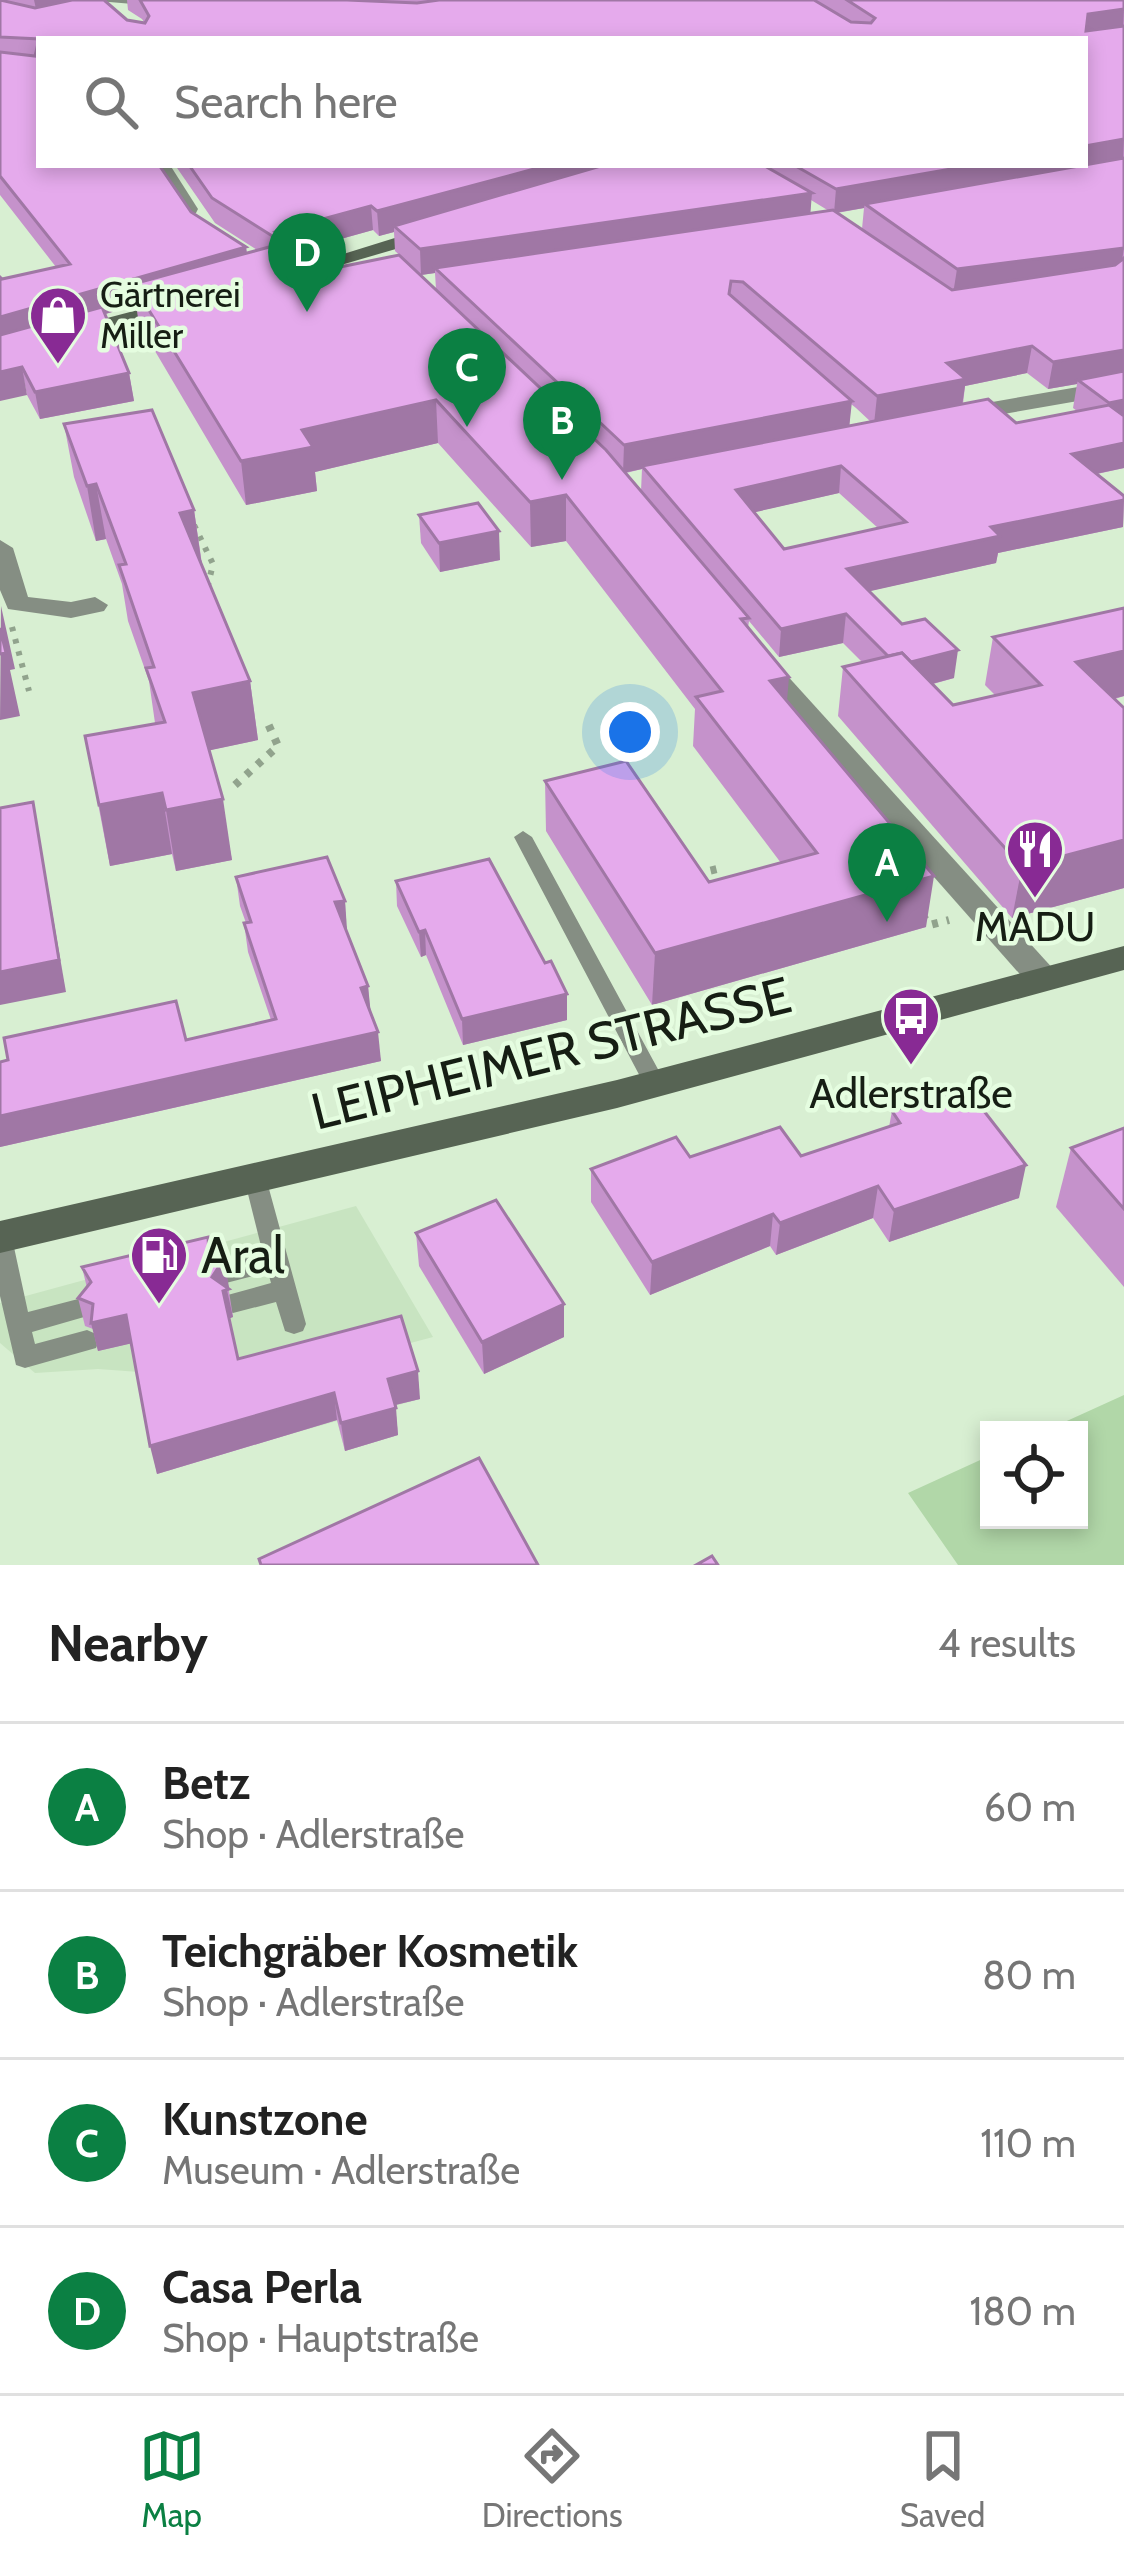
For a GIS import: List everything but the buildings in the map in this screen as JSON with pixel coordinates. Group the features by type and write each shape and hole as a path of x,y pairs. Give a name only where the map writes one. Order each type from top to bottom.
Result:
{"main road":[{"path":"268,275 456,226"},
{"path":"0,353 198,300"},
{"name":"LEIPHEIMER STRASSE","path":"0,1238 655,1084 1124,958"}],"street":[{"path":"92,4 186,3"},
{"path":"92,4 133,24"},
{"path":"163,168 205,230"},
{"path":"362,253 393,274"},
{"path":"939,419 1124,386"},
{"path":"0,548 17,603 71,610 95,605"},
{"path":"744,644 1044,980"}],"lane":[{"path":"523,837 655,1084"},
{"path":"255,1178 294,1324"},
{"path":"0,1238 25,1357 87,1341"},
{"path":"226,1273 277,1260"},
{"path":"233,1303 285,1290"},
{"path":"18,1325 82,1308"}],"path":[{"path":"190,517 213,565 208,585"},
{"path":"17,603 11,626 28,691"},
{"path":"235,785 278,746 266,719"},
{"path":"694,875 717,869"},
{"path":"916,909 929,925 980,911"}],"shaded area":[{"path":"356,1206 433,1337 403,1345 420,1399 391,1407 398,1435 345,1451 337,1421 277,1438 263,1381 98,1369 35,1373 0,1343 0,1303"},
{"path":"1124,1395 1124,1565 958,1565 908,1493 980,1460 980,1529 1088,1529 1088,1421 1067,1421"}],"place":[{"name":"Casa Perla","path":"307,312"},
{"name":"Gärtnerei Miller","path":"58,366"},
{"name":"Kunstzone","path":"467,427"},
{"name":"Teichgräber Kosmetik","path":"562,480"},
{"name":"MADU","path":"1035,900"},
{"name":"Betz","path":"887,922"},
{"name":"Adlerstraße","path":"911,1067"},
{"name":"Aral","path":"159,1306"}]}
